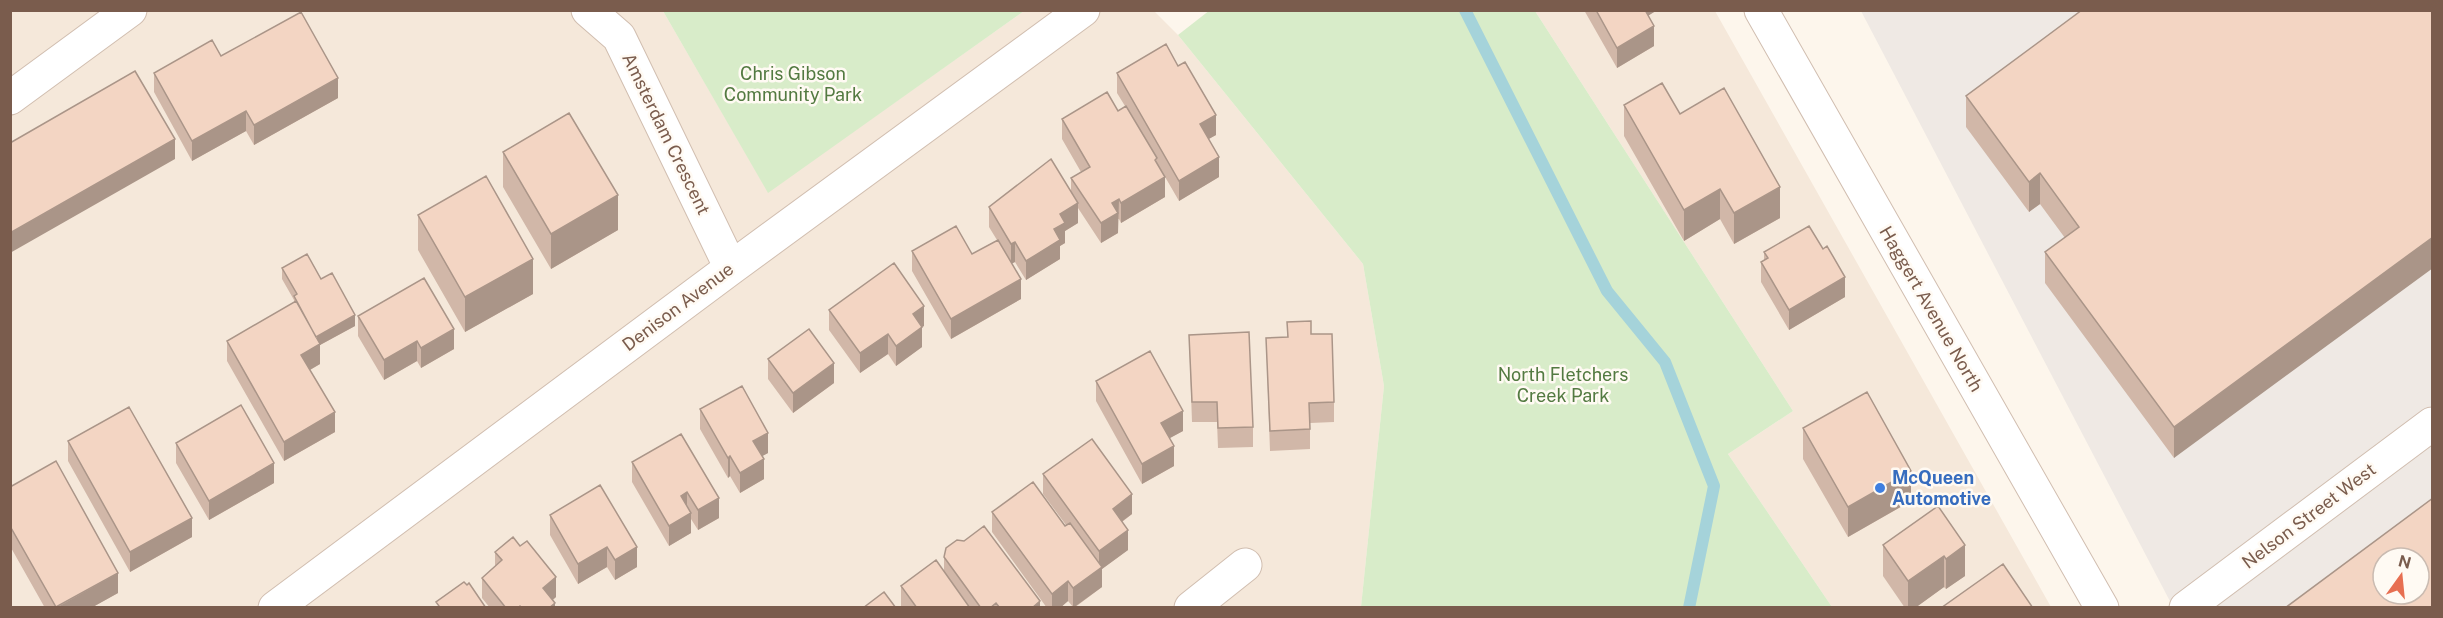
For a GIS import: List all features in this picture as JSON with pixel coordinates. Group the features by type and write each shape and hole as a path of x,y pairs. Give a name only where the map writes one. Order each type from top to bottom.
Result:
{"street":[{"path":"10,98 130,10"},
{"name":"Amsterdam Crescent","path":"588,10 619,37 731,268"},
{"name":"Denison Avenue","path":"275,608 731,268 1083,10"},
{"name":"Haggert Avenue North","path":"1761,10 2102,608"},
{"name":"Nelson Street West","path":"2186,608 2433,424"},
{"path":"1191,608 1245,565"}],"shaded area":[{"path":"10,11 663,11 768,192 1024,11 1154,11 1178,35 1363,264 1384,386 1361,607 11,607"},
{"path":"1535,11 1715,11 2051,607 1832,607 1728,454 1793,411"},
{"path":"1861,11 2432,11 2432,607 2173,607"}],"green space":[{"name":"North Fletchers Creek Park","path":"1210,10 1535,11 1793,411 1728,454 1832,607 1361,607 1384,386 1363,264 1178,35"},
{"name":"Chris Gibson Community Park","path":"663,11 1024,11 768,193"}],"building":[{"path":"1596,10 1645,10 1654,26 1617,48"},
{"path":"2082,10 2433,10 2433,237 2174,427 2045,252 2079,227 2040,173 2029,182 1966,96"},
{"path":"301,12 338,78 254,125 246,111 192,141 154,73 212,40 221,56"},
{"path":"1166,44 1178,66 1185,62 1216,115 1200,124 1219,157 1179,181 1117,73"},
{"path":"135,71 175,139 10,233 10,143"},
{"path":"1662,83 1680,114 1724,88 1780,187 1734,213 1720,189 1684,210 1624,105"},
{"path":"1107,92 1118,111 1126,106 1157,158 1155,160 1165,177 1121,203 1119,199 1112,203 1118,213 1101,223 1071,178 1090,167 1062,119"},
{"path":"569,113 618,195 551,234 503,152"},
{"path":"1051,159 1078,203 1060,214 1065,223 1054,229 1060,240 1026,261 1015,242 1011,244 989,207"},
{"path":"486,176 533,259 465,297 418,215"},
{"path":"956,226 972,254 998,240 1021,279 951,319 912,251"},
{"path":"1809,226 1823,249 1827,246 1845,277 1789,310 1761,262 1768,258 1764,252"},
{"path":"307,254 321,279 332,273 355,315 316,337 294,296 297,294 282,268"},
{"path":"894,263 924,306 913,314 922,327 896,346 888,334 860,353 829,310"},
{"path":"424,278 454,329 421,348 417,341 384,360 358,316"},
{"path":"296,301 320,344 301,355 335,412 284,442 227,341"},
{"path":"1311,321 1311,334 1332,334 1334,402 1309,403 1310,429 1270,431 1266,338 1288,337 1287,322"},
{"path":"809,329 834,363 793,393 768,359"},
{"path":"1249,332 1253,427 1218,428 1217,402 1192,402 1189,335"},
{"path":"1150,351 1183,411 1161,423 1174,446 1142,464 1096,381"},
{"path":"742,386 768,433 753,441 764,459 740,473 730,456 728,458 700,409"},
{"path":"1867,392 1911,471 1848,507 1803,428"},
{"path":"241,405 274,463 209,501 176,443"},
{"path":"129,407 192,518 130,552 68,441"},
{"path":"681,434 719,498 698,510 687,492 681,496 691,513 669,526 632,462"},
{"path":"1092,439 1132,494 1113,509 1128,530 1099,551 1043,474"},
{"path":"56,461 118,573 56,607 10,526 10,487"},
{"path":"1033,482 1065,526 1070,523 1102,567 1073,588 1068,581 1052,594 992,512"},
{"path":"600,485 637,547 615,560 607,547 578,564 550,515"},
{"path":"2433,498 2433,608 2285,608"},
{"path":"1938,506 1965,545 1946,559 1944,556 1908,581 1883,545"},
{"path":"984,526 1040,601 1032,608 1000,608 996,603 990,608 981,608 944,557 946,548 957,540 964,541"},
{"path":"513,537 520,546 527,541 556,577 543,588 555,603 549,608 522,608 520,606 506,608 482,578 502,560 495,552"},
{"path":"936,560 970,608 917,608 901,586"},
{"path":"2003,564 2033,608 1941,608"},
{"path":"464,582 467,585 469,583 486,608 436,608 439,606 436,602"},
{"path":"884,592 896,608 863,608"}],"waterway":[{"path":"1465,10 1607,291 1665,362 1714,486 1689,608"}],"place":[{"name":"McQueen Automotive","path":"1880,488"}]}
